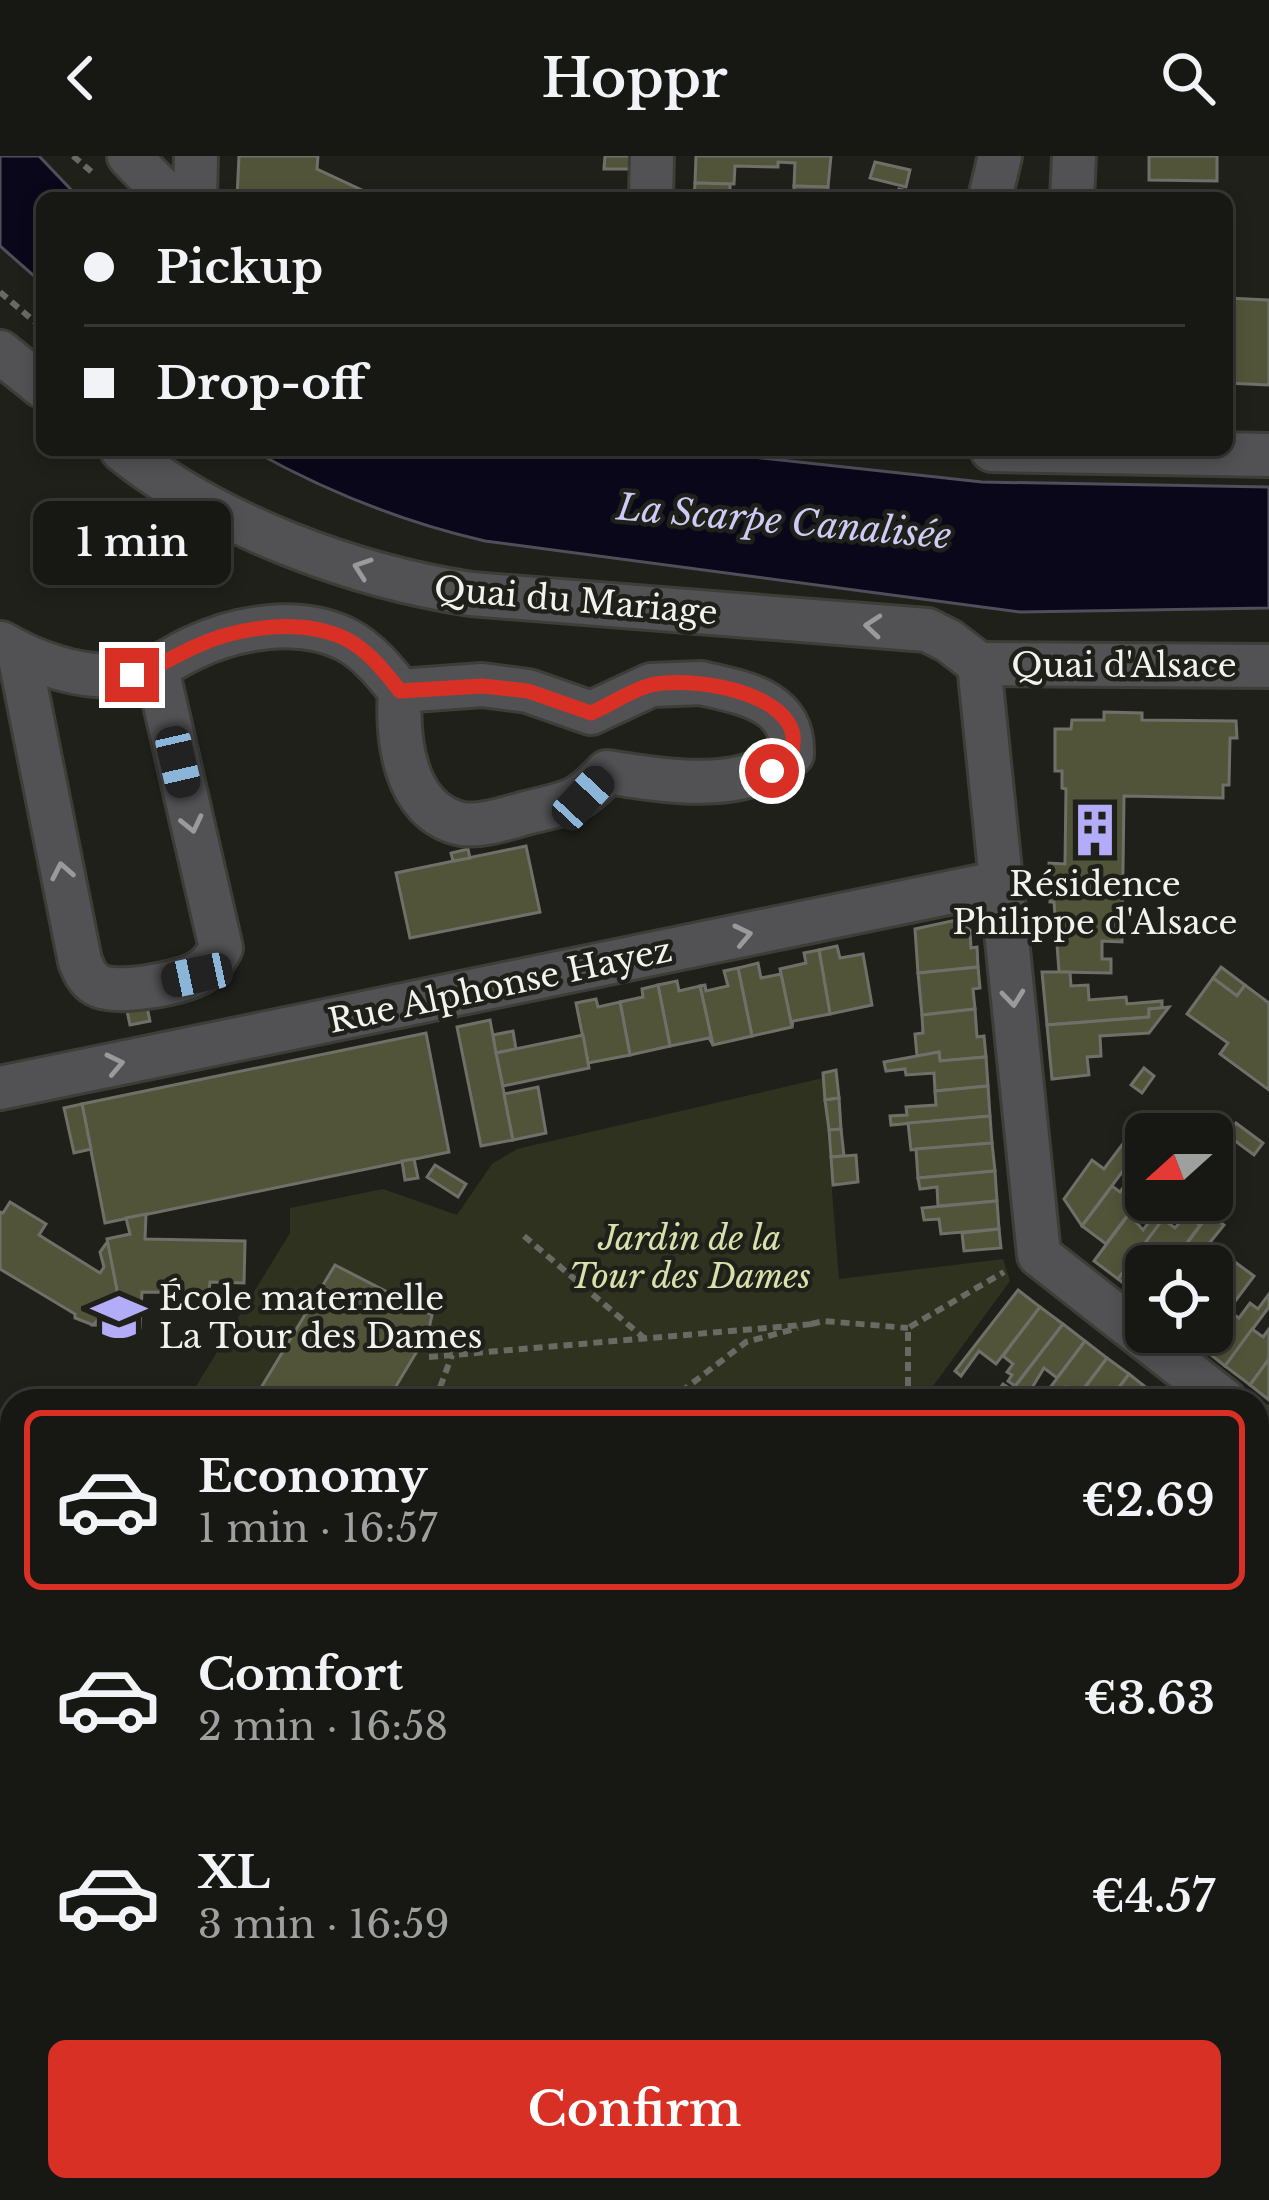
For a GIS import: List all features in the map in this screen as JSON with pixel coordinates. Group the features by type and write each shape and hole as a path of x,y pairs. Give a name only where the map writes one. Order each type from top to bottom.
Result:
{"street":[{"path":"129,156 164,192"},
{"path":"196,156 196,192"},
{"path":"651,192 652,156"},
{"path":"991,192 1000,156"},
{"path":"1072,192 1073,156"},
{"path":"0,352 36,381"},
{"path":"1233,454 1269,455"},
{"name":"Quai du Mariage","path":"130,456 208,507 315,552 418,586 927,630 980,664"},
{"path":"9,648 40,664 88,674 132,675 157,669 192,648 237,631 279,627 346,639 378,664 400,691 397,734 408,775 440,815 463,824 490,822 583,798 607,772"},
{"path":"9,648 80,962 87,978 101,988 120,992 197,975 221,948 157,669"},
{"path":"980,664 1039,1255 1210,1389"},
{"name":"Quai d'Alsace","path":"980,664 1269,666"},
{"path":"400,691 482,686 528,691 591,713 651,685 701,683 752,695 782,715 793,734 792,754 772,771 734,779 665,781 607,772"},
{"path":"591,713 607,772"},
{"name":"Rue Alphonse Hayez","path":"0,1088 1000,882"}],"path":[{"path":"0,292 36,323"},
{"path":"524,1236 644,1338"},
{"path":"685,1389 746,1342 824,1321 908,1328 1039,1255"},
{"path":"429,1357 813,1324"},
{"path":"908,1328 908,1389"},
{"path":"439,1389 452,1355"}],"green space":[{"name":"Jardin de la Tour des Dames","path":"823,1078 839,1279 1003,1259 1010,1281 931,1389 194,1389 290,1233 290,1208 383,1189 457,1215 492,1164 517,1149"}],"water":[{"path":"0,156 39,156 73,192 36,192 36,278 0,246"},
{"name":"La Scarpe Canalisée","path":"264,456 743,456 982,482 1269,487 1269,608 1020,612 485,541 424,525"}],"building":[{"path":"239,156 318,156 317,169 366,192 237,192"},
{"path":"605,156 631,156 631,169 604,169"},
{"path":"696,156 831,156 828,187 794,186 795,163 778,162 778,167 735,166 734,184 695,183"},
{"path":"1149,156 1217,156 1217,181 1149,180"},
{"path":"875,162 910,170 906,187 870,178"},
{"path":"695,183 730,184 730,192 694,192"},
{"path":"794,186 828,187 828,192 794,192"},
{"path":"1233,298 1269,300 1269,385 1233,383"},
{"name":"Résidence Philippe d'Alsace","path":"1104,712 1142,713 1142,720 1236,721 1237,738 1230,738 1229,785 1223,785 1223,798 1124,796 1122,942 1102,941 1102,959 1111,959 1111,973 1059,972 1049,863 1065,864 1066,789 1062,788 1062,771 1055,771 1055,729 1071,729 1072,720 1104,720"},
{"path":"526,846 540,912 410,938 396,873"},
{"path":"468,849 470,858 453,861 451,853"},
{"path":"956,920 970,930 978,967 918,973 915,929"},
{"path":"837,946 840,958 863,954 872,1005 830,1014 819,950"},
{"path":"819,950 830,1014 793,1021 792,1027 780,969 806,963 804,953"},
{"path":"758,963 761,978 781,974 792,1027 752,1036 738,968"},
{"path":"978,967 975,1009 922,1015 918,973"},
{"path":"1221,967 1245,985 1237,996 1213,978"},
{"path":"738,968 752,1036 713,1045 700,986 705,985 706,991 728,986 724,971"},
{"path":"1042,972 1070,972 1071,986 1088,985 1089,1000 1126,997 1127,1004 1162,1001 1162,1008 1149,1009 1149,1017 1047,1025"},
{"path":"1213,978 1237,996 1245,985 1269,1003 1269,1090 1220,1054 1228,1043 1187,1014"},
{"path":"677,981 679,991 700,986 713,1045 709,1038 670,1046 658,985"},
{"path":"658,985 670,1046 630,1055 620,1002 643,997 642,989"},
{"path":"145,998 150,1021 130,1025 125,1002"},
{"path":"596,999 598,1007 620,1002 630,1055 588,1063 576,1003"},
{"path":"1169,1007 1149,1033 1100,1036 1101,1056 1087,1057 1089,1075 1052,1079 1047,1025 1149,1017 1149,1009"},
{"path":"975,1009 977,1037 984,1036 986,1057 940,1061 939,1052 917,1056 915,1034 923,1033 922,1015"},
{"path":"490,1020 513,1140 481,1146 457,1027"},
{"path":"513,1031 516,1049 496,1053 493,1035"},
{"path":"426,1033 449,1152 105,1223 82,1104"},
{"path":"583,1035 589,1068 503,1086 496,1053"},
{"path":"939,1052 940,1061 986,1057 988,1086 935,1091 934,1073 886,1071 884,1062"},
{"path":"1144,1068 1154,1076 1142,1093 1131,1085"},
{"path":"836,1070 839,1098 825,1100 823,1073"},
{"path":"988,1086 990,1116 891,1125 890,1116 907,1115 906,1107 936,1105 935,1091"},
{"path":"538,1087 546,1133 513,1140 504,1094"},
{"path":"839,1098 841,1129 829,1130 825,1100"},
{"path":"82,1104 91,1149 74,1153 64,1108"},
{"path":"990,1116 992,1143 911,1150 908,1123"},
{"path":"1236,1123 1263,1143 1254,1155 1233,1139"},
{"path":"841,1129 844,1156 831,1157 829,1130"},
{"path":"1125,1141 1125,1168 1082,1226 1064,1199 1092,1160 1104,1169"},
{"path":"992,1143 995,1171 918,1178 916,1149"},
{"path":"856,1155 858,1182 833,1185 831,1157"},
{"path":"414,1159 418,1178 405,1180 402,1161"},
{"path":"435,1165 466,1184 458,1197 427,1177"},
{"path":"995,1171 997,1201 938,1206 937,1187 920,1189 918,1178"},
{"path":"1125,1185 1125,1219 1106,1244 1082,1226 1112,1186 1120,1192"},
{"path":"997,1201 999,1229 941,1234 939,1219 924,1220 922,1208"},
{"path":"10,1202 46,1224 39,1235 100,1273 104,1267 100,1252 108,1241 119,1300 93,1325 0,1269 0,1212"},
{"path":"146,1214 145,1239 245,1241 244,1283 210,1282 209,1293 142,1292 140,1328 93,1325 119,1300 107,1239 130,1234 126,1218"},
{"path":"1125,1219 1135,1221 1143,1230 1150,1221 1162,1221 1144,1245 1125,1245 1125,1270 1118,1279 1094,1261"},
{"path":"1162,1221 1175,1228 1181,1221 1200,1225 1185,1245 1144,1245"},
{"path":"1204,1221 1224,1225 1208,1245 1186,1245"},
{"path":"999,1229 1001,1248 964,1251 962,1233"},
{"path":"1233,1261 1254,1276 1233,1304"},
{"path":"335,1265 432,1315 428,1333 394,1389 260,1389"},
{"path":"1018,1290 1040,1307 996,1364 979,1351 961,1376 955,1371"},
{"path":"1269,1294 1269,1307 1225,1366 1209,1353 1233,1353 1233,1314 1239,1318 1250,1303 1258,1309"},
{"path":"1040,1307 1063,1324 1015,1386 1007,1372 1013,1364 1003,1356"},
{"path":"1063,1324 1085,1341 1057,1378 1044,1368 1031,1389 1013,1389"},
{"path":"1252,1329 1263,1337 1269,1329 1269,1359 1250,1385 1225,1366"},
{"path":"1085,1341 1107,1358 1083,1389 1049,1389"},
{"path":"1107,1358 1129,1374 1118,1389 1084,1389"},
{"path":"1269,1359 1269,1389 1250,1385"},
{"path":"1129,1374 1148,1389 1118,1389"}],"place":[{"name":"Résidence Philippe d'Alsace","path":"1095,830"},
{"name":"École maternelle La Tour des Dames","path":"119,1317"}],"route":[{"path":"132,675 157,669 192,648 237,631 279,627 346,639 378,664 400,691 482,686 528,691 591,713 651,685 701,683 752,695 782,715 793,734 792,754 772,771"}]}
